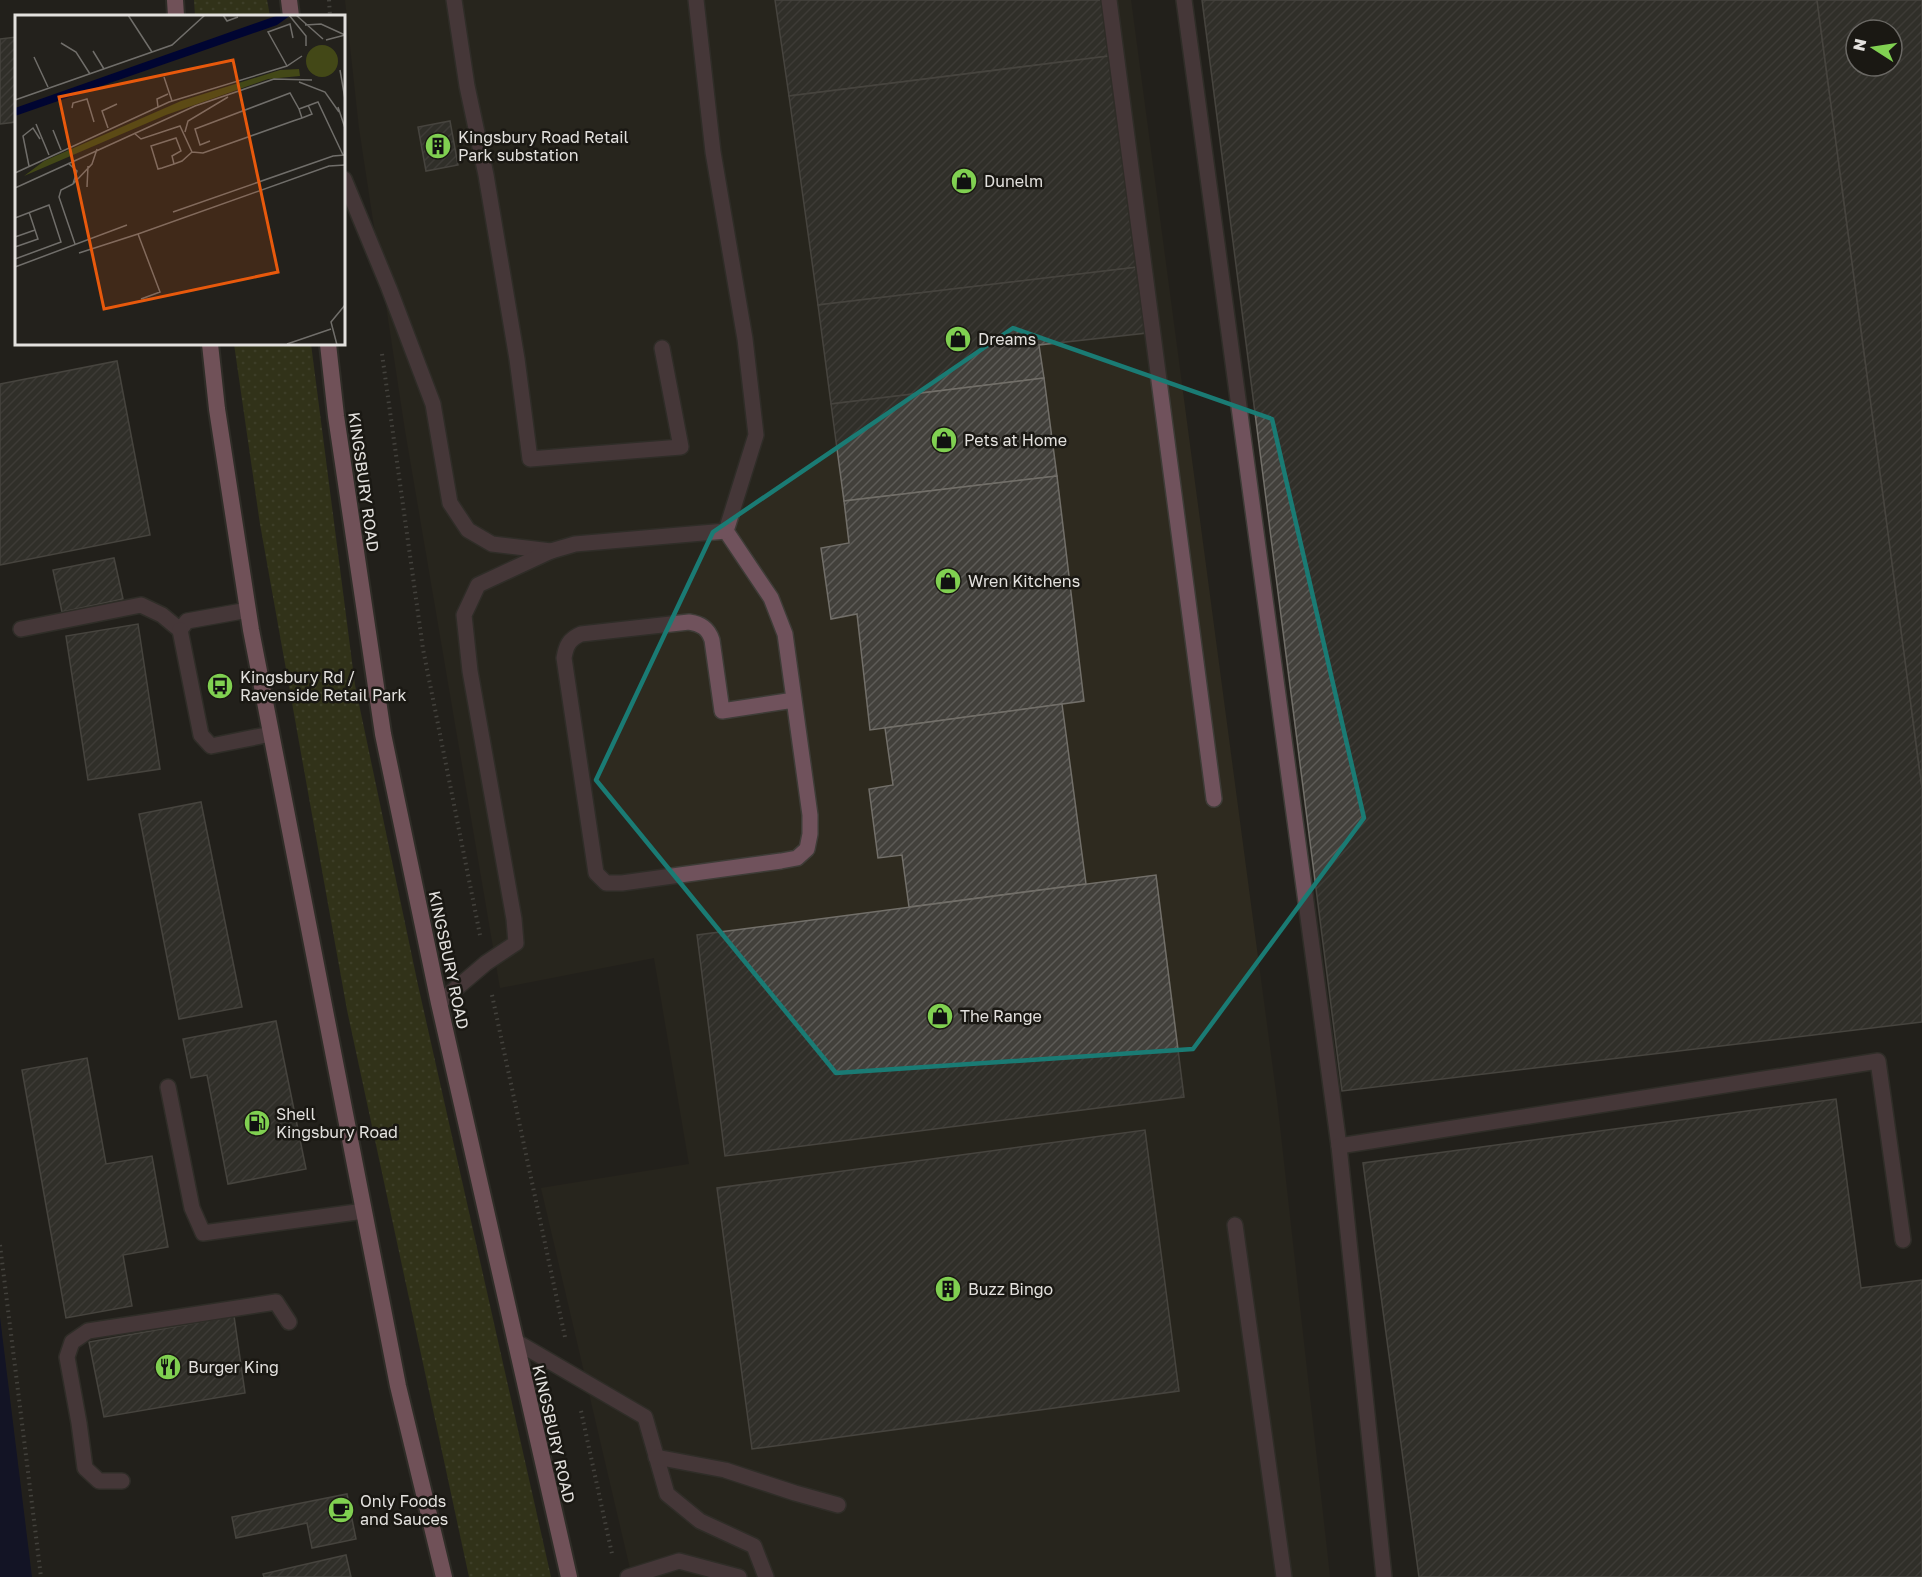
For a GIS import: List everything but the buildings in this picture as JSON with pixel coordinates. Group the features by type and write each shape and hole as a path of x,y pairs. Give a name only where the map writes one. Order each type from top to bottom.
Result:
{"highway":[{"path":"175,0 176,15"},
{"path":"289,0 291,15"},
{"path":"210,345 217,409 248,610 271,734 398,1386 444,1577"},
{"name":"KINGSBURY ROAD","path":"328,345 383,734 439,1003 568,1577"}],"lane":[{"path":"454,0 467,86 486,175 517,359 530,459 681,447 662,348"},
{"path":"696,0 713,152 745,339 756,435 726,531"},
{"path":"1109,0 1214,799"},
{"path":"1184,0 1339,1146 1384,1577"},
{"path":"345,181 433,404 450,503 468,530 492,544 551,551"},
{"path":"439,1003 486,963 516,943 514,919 470,671 464,615 478,585 551,551 575,544 726,531"},
{"path":"726,531 771,598 785,634 810,815 807,849 797,858 622,883 606,883 596,873 564,658 566,647 573,638 582,634 689,622 699,624 709,630 712,640 722,711 794,700"},
{"path":"21,628 141,605 162,615 180,630 201,735 211,746 271,734"},
{"path":"180,630 187,621 248,610"},
{"path":"1339,1146 1878,1061 1903,1240"},
{"path":"168,1087 192,1208 203,1233 364,1211"},
{"path":"1235,1225 1284,1577"},
{"path":"122,1481 99,1481 85,1468 67,1357 72,1342 88,1331 276,1302 289,1322"},
{"path":"515,1341 645,1417 668,1494 699,1521 754,1546 766,1577"},
{"path":"656,1457 725,1470 838,1506"},
{"path":"628,1577 679,1561 739,1577"}],"path":[{"path":"329,0 330,15"},
{"path":"381,346 423,649 486,963 612,1555"},
{"path":"0,1245 41,1577"}],"highlighted area":[{"path":"1013,328 1272,419 1364,818 1193,1049 836,1073 596,780 713,532"}],"shaded area":[{"path":"345,0 1131,0 1277,1100 1330,1577 632,1577 541,1188 689,1164 654,958 500,988 405,430 359,128"}],"green space":[{"path":"194,0 267,0 270,15 195,15"},
{"path":"234,345 311,345 355,685 418,985 551,1577 469,1577 347,1010 260,524"}],"water":[{"path":"0,1317 32,1577 0,1577"}],"place":[{"name":"Kingsbury Road Retail Park substation","path":"438,146"},
{"name":"Dunelm","path":"964,181"},
{"name":"Dreams","path":"958,339"},
{"name":"Pets at Home","path":"944,440"},
{"name":"Wren Kitchens","path":"948,581"},
{"name":"Kingsbury Rd / Ravenside Retail Park","path":"220,686"},
{"name":"The Range","path":"940,1016"},
{"name":"Shell Kingsbury Road","path":"257,1123"},
{"name":"Buzz Bingo","path":"948,1289"},
{"name":"Burger King","path":"168,1367"},
{"name":"Only Foods and Sauces","path":"341,1510"}]}
